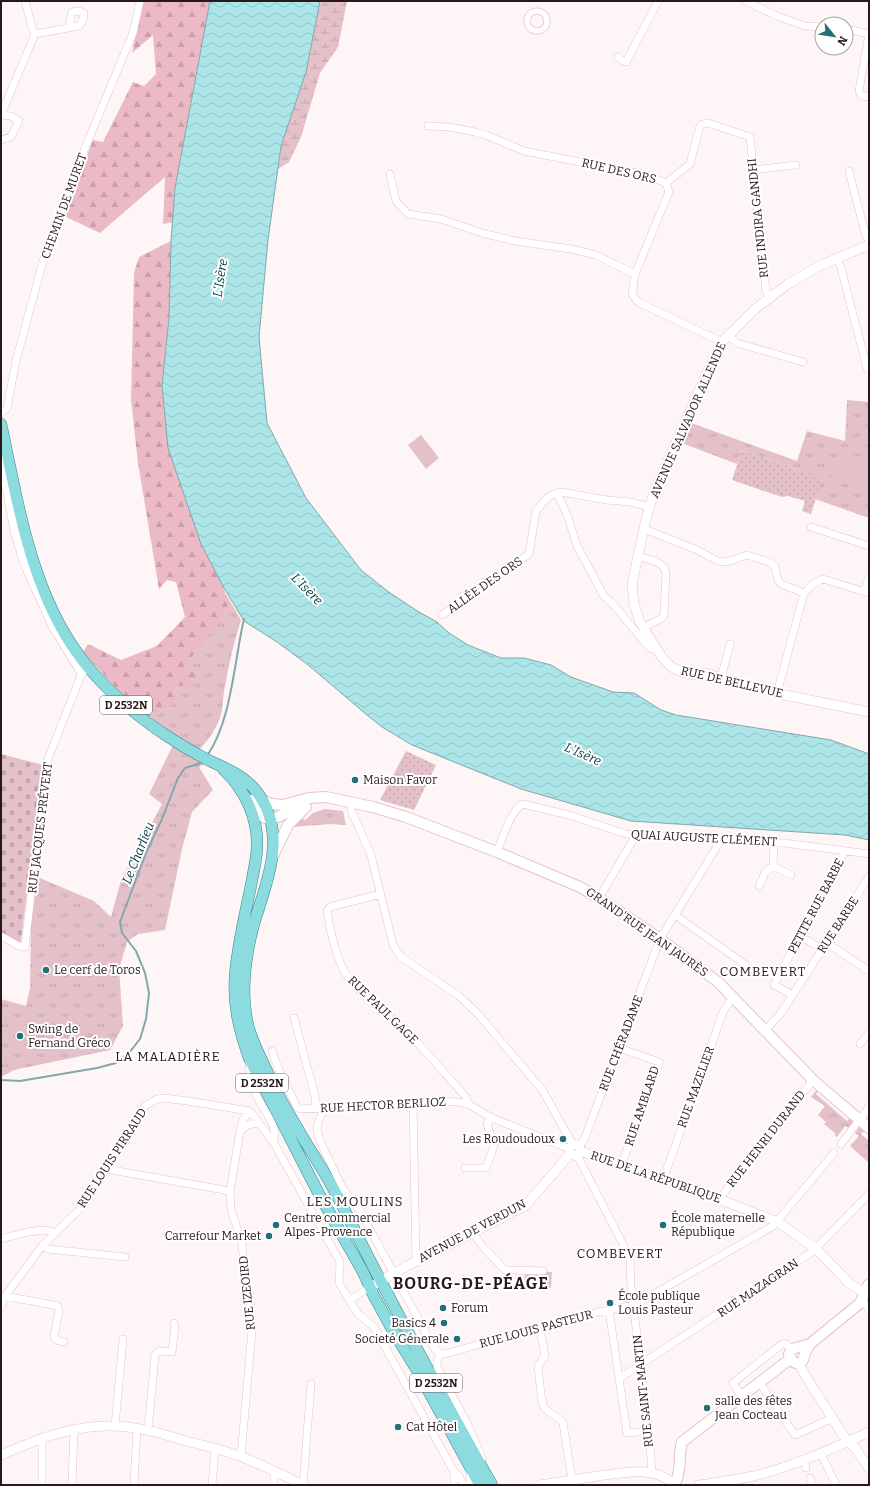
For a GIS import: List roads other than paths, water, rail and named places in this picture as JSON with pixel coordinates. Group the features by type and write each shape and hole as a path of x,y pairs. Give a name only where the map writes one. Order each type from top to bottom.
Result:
{"main road":[{"name":"D 2532N","path":"1,424 23,525 34,563 52,608 85,670 135,713 169,738 211,761 224,770 240,789 250,797 259,814 271,820"},
{"name":"D 2532N","path":"211,761 226,767 249,782 263,801 271,820 274,835 269,876 253,929 245,967 244,986 247,1024 253,1041 270,1079 299,1132 326,1175 381,1281 492,1485"},
{"name":"D 2532N","path":"240,789 252,815 256,830 257,846 237,958 234,1002 237,1019 249,1058 319,1194 363,1272 393,1331 417,1370 480,1485"},
{"path":"263,801 278,805 309,798 326,797 348,801"},
{"path":"271,820 295,808 308,804 348,801"},
{"name":"GRAND'RUE JEAN JAURÈS","path":"348,801 406,817 497,852 580,887 599,898 701,969 733,997 813,1080 869,1128"},
{"path":"272,858 288,825 308,804"},
{"name":"GRAND'RUE JEAN JAURÈS","path":"860,1120 864,1128 869,1132"},
{"path":"676,1483 679,1475 682,1442 799,1353 860,1304 864,1293"}],"street":[{"path":"1,140 11,137 19,121 11,116 1,115 35,34 25,1"},
{"name":"CHEMIN DE MURET","path":"1,413 7,408 16,360 43,261 88,140 133,33 140,1"},
{"path":"618,57 626,62 658,1"},
{"path":"745,1 777,16 805,26 814,27"},
{"path":"35,34 69,27"},
{"path":"854,31 869,34 859,91 862,96 869,97"},
{"name":"RUE INDIRA GANDHI","path":"666,183 690,164 700,126 703,124 708,124 750,137 766,291 769,298"},
{"name":"RUE DES ORS","path":"428,126 475,132 524,151 647,175 666,183 669,192 635,274 632,294 638,302 724,339 803,362"},
{"path":"753,170 796,165"},
{"path":"849,171 865,233 869,241"},
{"path":"390,174 396,201 408,214 441,219 482,233 515,241 571,249 596,255 635,274"},
{"name":"AVENUE SALVADOR ALLENDE","path":"650,507 654,492 707,373 724,339 769,298 803,274 869,245"},
{"path":"837,258 841,268 867,368 869,369"},
{"path":"1,455 15,531 25,564 53,626 85,670"},
{"path":"650,507 630,502 607,500 561,492 557,493 568,517 576,546 604,596 612,603 647,645 651,649 656,649"},
{"name":"ALLÉE DES ORS","path":"442,615 529,554 536,511 548,497 557,493"},
{"name":"RUE DE BELLEVUE","path":"650,507 637,556 632,584 632,594 636,613 643,628 656,649 669,665 682,672 693,674 706,673 777,693 869,712"},
{"path":"811,527 869,546"},
{"path":"644,529 695,549 718,561 727,562 747,555 769,562 775,567 778,580 781,584 804,593"},
{"path":"637,556 661,564 666,569 664,615 643,628"},
{"path":"777,693 804,593 813,584 823,579 867,592 869,577"},
{"path":"721,678 730,644"},
{"name":"RUE JACQUES PRÉVERT","path":"1,936 25,947 46,764 85,670"},
{"name":"RUE SAINT-MARTIN","path":"348,801 371,855 393,945 401,957 459,996 478,1014 543,1091 630,1258 649,1431 652,1473"},
{"name":"QUAI AUGUSTE CLÉMENT","path":"497,852 514,812 523,804 569,815 626,834 774,843 784,842 869,854"},
{"path":"599,898 636,835"},
{"name":"RUE CHÉRADAME","path":"575,1150 584,1140 660,940 721,840"},
{"path":"759,886 765,873 773,866 774,843"},
{"name":"PETITE RUE BARBE","path":"793,995 774,985 845,851"},
{"path":"773,866 791,875"},
{"name":"RUE BARBE","path":"765,1031 781,1013 869,877"},
{"name":"RUE PAUL GAGE","path":"381,894 330,906 327,911 330,933 342,967 350,980 359,990 396,1021 411,1037 466,1097 468,1104"},
{"path":"675,915 746,965"},
{"path":"800,936 822,949"},
{"path":"826,943 869,971"},
{"name":"RUE MAZELIER","path":"663,1180 723,1012 733,997"},
{"path":"294,1018 316,1109"},
{"path":"860,1044 869,1033"},
{"name":"RUE AMBLARD","path":"618,1048 659,1062 621,1166"},
{"name":"RUE HECTOR BERLIOZ","path":"272,1051 278,1068 297,1107 300,1109 413,1104 438,1101 459,1102 468,1104 492,1118 575,1150"},
{"path":"249,1058 250,1072 256,1094 276,1131 274,1144"},
{"name":"RUE HENRI DURAND","path":"719,1199 813,1080"},
{"name":"RUE LOUIS PIRRAUD","path":"1,1307 5,1296 42,1246 83,1206 145,1106 157,1099 164,1098 249,1111"},
{"path":"413,1104 416,1261"},
{"path":"841,1144 869,1107"},
{"path":"324,1109 318,1122 317,1131 321,1143 343,1189 359,1209 434,1348 440,1353 436,1362 437,1367 467,1423 492,1485"},
{"path":"249,1111 274,1144 340,1262 339,1283 358,1314 374,1327 454,1472 458,1475 464,1485"},
{"name":"RUE IZEOIRD","path":"241,1457 252,1330 251,1301 245,1275 242,1243 231,1210 230,1191 240,1131 243,1120 249,1111"},
{"path":"465,1168 486,1168 494,1146 487,1124 492,1118"},
{"path":"240,1131 248,1125 259,1123"},
{"name":"AVENUE DE VERDUN","path":"370,1287 416,1261 525,1206 575,1150"},
{"name":"RUE DE LA RÉPUBLIQUE","path":"575,1150 719,1199 778,1222 815,1248 850,1284 864,1293"},
{"name":"RUE LOUIS PASTEUR","path":"440,1353 445,1354 519,1333 540,1329 608,1310 634,1305 731,1251 778,1222 834,1153"},
{"path":"106,1169 230,1191"},
{"name":"RUE MAZAGRAN","path":"620,1378 794,1264 815,1248 869,1194"},
{"path":"1,1239 38,1230 48,1229 54,1233"},
{"path":"472,1232 484,1248 505,1270 543,1271"},
{"path":"42,1246 48,1249 125,1257"},
{"path":"350,1300 370,1287"},
{"path":"864,1293 869,1309"},
{"path":"5,1296 58,1306 59,1311 54,1336 56,1340 64,1342"},
{"path":"608,1310 620,1378 627,1433 649,1431"},
{"path":"148,1430 155,1354 159,1351 172,1352 175,1326 174,1323"},
{"path":"540,1329 545,1356 538,1366 543,1406 559,1418 563,1423 572,1480"},
{"path":"115,1426 123,1338"},
{"path":"742,1396 733,1383 782,1344 786,1344 799,1353 803,1372 845,1438 856,1449 869,1468"},
{"path":"760,1383 795,1435 833,1418"},
{"path":"1,1455 42,1438 74,1430 96,1426 137,1428 241,1457 303,1485 311,1384"},
{"path":"134,1485 137,1428"},
{"path":"72,1485 74,1430"},
{"path":"699,1485 754,1476 805,1464 821,1454 869,1432"},
{"path":"42,1438 42,1485"},
{"path":"212,1485 215,1449"},
{"path":"463,1454 471,1475 470,1485"},
{"path":"821,1454 836,1485"},
{"path":"274,1471 274,1485"},
{"path":"540,1485 625,1471 652,1473 676,1483"},
{"path":"454,1472 454,1485"}],"water":[{"name":"L'Isère","path":"210,1 320,1 306,72 281,146 268,240 259,337 267,423 306,498 361,570 390,593 437,622 449,633 468,645 501,658 524,658 551,665 571,677 613,692 634,693 661,710 676,715 831,740 869,754 869,840 845,835 631,821 521,789 412,745 382,727 307,664 277,642 244,621 224,588 201,544 168,448 162,386 169,318 171,241 175,188"}],"waterway":[{"name":"Le Charlieu","path":"207,756 215,742 227,708 244,619"},
{"name":"Le Charlieu","path":"1,1080 20,1081 97,1068 116,1063 129,1053 140,1039 146,1019 149,993 145,973 136,951 122,933 120,922 146,853 162,819 178,778 185,768 198,764 202,761"}],"place":[{"name":"Maison Favor","path":"355,780"},
{"name":"Le cerf de Toros","path":"46,970"},
{"name":"Swing de Fernand Gréco","path":"20,1036"},
{"name":"Les Roudoudoux","path":"563,1139"},
{"name":"Centre commercial Alpes-Provence","path":"276,1225"},
{"name":"École maternelle République","path":"663,1225"},
{"name":"Carrefour Market","path":"269,1236"},
{"name":"École publique Louis Pasteur","path":"610,1303"},
{"name":"Forum","path":"443,1308"},
{"name":"Basics 4","path":"444,1323"},
{"name":"Societé Génerale","path":"457,1339"},
{"name":"salle des fêtes Jean Cocteau","path":"707,1408"},
{"name":"Cat Hôtel","path":"398,1427"}],"district":[{"name":"COMBEVERT","path":"763,971"},
{"name":"LA MALADIÈRE","path":"168,1056"},
{"name":"LES MOULINS","path":"355,1201"},
{"name":"COMBEVERT","path":"620,1253"},
{"name":"BOURG-DE-PÉAGE","path":"471,1283"}]}
